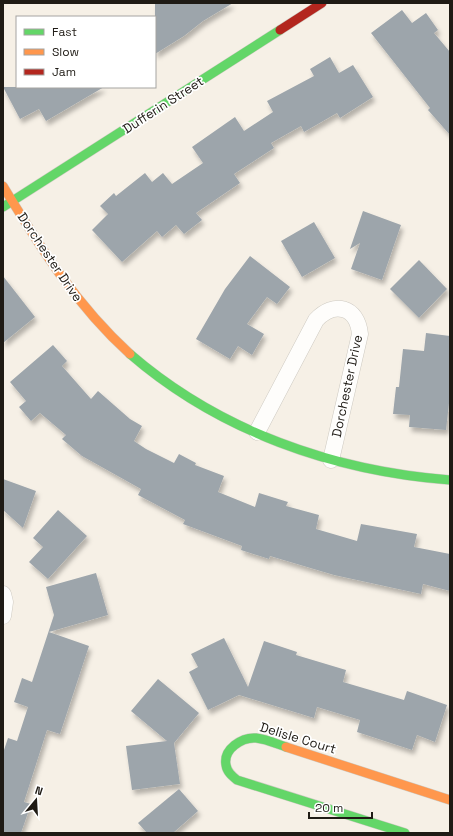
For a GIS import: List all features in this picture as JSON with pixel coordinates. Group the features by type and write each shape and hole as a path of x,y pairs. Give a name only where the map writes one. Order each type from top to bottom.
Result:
{"street":[{"name":"Dufferin Street","path":"3,207 322,3"},
{"name":"Dorchester Drive","path":"3,186 61,279 88,312 144,365 167,383 214,412 257,432 331,460 387,473 450,480"},
{"name":"Dorchester Drive","path":"257,432 316,320 328,310 343,309 358,321 360,334 331,460"},
{"path":"3,594 5,602 3,616"},
{"name":"Delisle Court","path":"405,833 237,780 231,776 228,770 227,759 229,749 240,740 256,738 450,800"}],"building":[{"path":"155,3 233,3 203,21 184,36 156,53"},
{"path":"402,10 412,23 426,13 438,30 434,33 450,52 450,135 428,110 430,108 371,33"},
{"path":"330,57 339,73 353,65 373,97 340,118 337,113 304,132 301,126 271,143 274,148 234,174 240,183 196,213 202,220 184,234 176,225 162,237 157,231 122,262 92,230 108,214 100,206 114,193 116,196 145,173 152,182 163,173 172,184 203,163 192,147 235,117 244,131 273,112 267,101 314,76 310,69"},
{"path":"3,87 102,88 46,121 39,109 20,119"},
{"path":"363,211 401,225 382,280 351,269 360,243 350,249"},
{"path":"314,222 335,258 302,277 281,241"},
{"path":"250,256 290,287 277,304 267,297 247,324 264,334 252,355 238,346 230,359 196,339 225,289"},
{"path":"419,260 447,289 419,318 390,289"},
{"path":"3,276 35,317 3,343"},
{"path":"426,333 450,336 450,394 446,430 409,427 410,415 393,414 396,387 399,387 403,349 424,351"},
{"path":"53,345 67,361 62,366 91,399 98,391 130,419 142,426 134,441 146,449 174,463 179,454 196,463 195,465 224,476 218,492 255,507 259,493 288,502 286,506 319,515 316,529 357,541 361,524 417,534 414,547 450,554 450,591 423,584 421,594 334,575 270,556 269,559 241,550 242,546 183,524 185,520 138,495 141,489 82,456 62,439 66,435 40,413 31,421 19,407 26,401 10,382"},
{"path":"3,479 36,491 23,528 3,510"},
{"path":"58,510 87,536 48,579 29,562 43,547 33,538"},
{"path":"96,573 108,615 49,632 89,646 60,734 47,730 24,802 31,804 21,833 3,833 3,753 8,738 17,741 28,707 14,702 22,678 32,682 54,615 46,587"},
{"path":"224,638 248,687 264,641 297,652 296,655 346,670 343,682 404,700 407,691 447,705 435,742 417,735 412,750 357,732 360,720 317,707 314,718 239,695 208,710 189,672 198,667 191,654"},
{"path":"158,679 199,713 174,743 180,784 132,790 126,746 167,741 131,711"},
{"path":"179,789 198,811 173,833 147,833 138,823"}],"traffic: fast":[{"path":"3,207 280,30"},
{"path":"130,354 165,381 201,405 240,425 280,442 321,456 363,467 406,475 450,480"},
{"path":"286,747 268,740 256,738 245,740 230,749 226,759 227,770 237,780 405,833"}],"traffic: slow":[{"path":"3,186 60,274 93,316 130,354"},
{"path":"286,747 450,800"}],"traffic: jam":[{"path":"280,30 322,3"}]}
